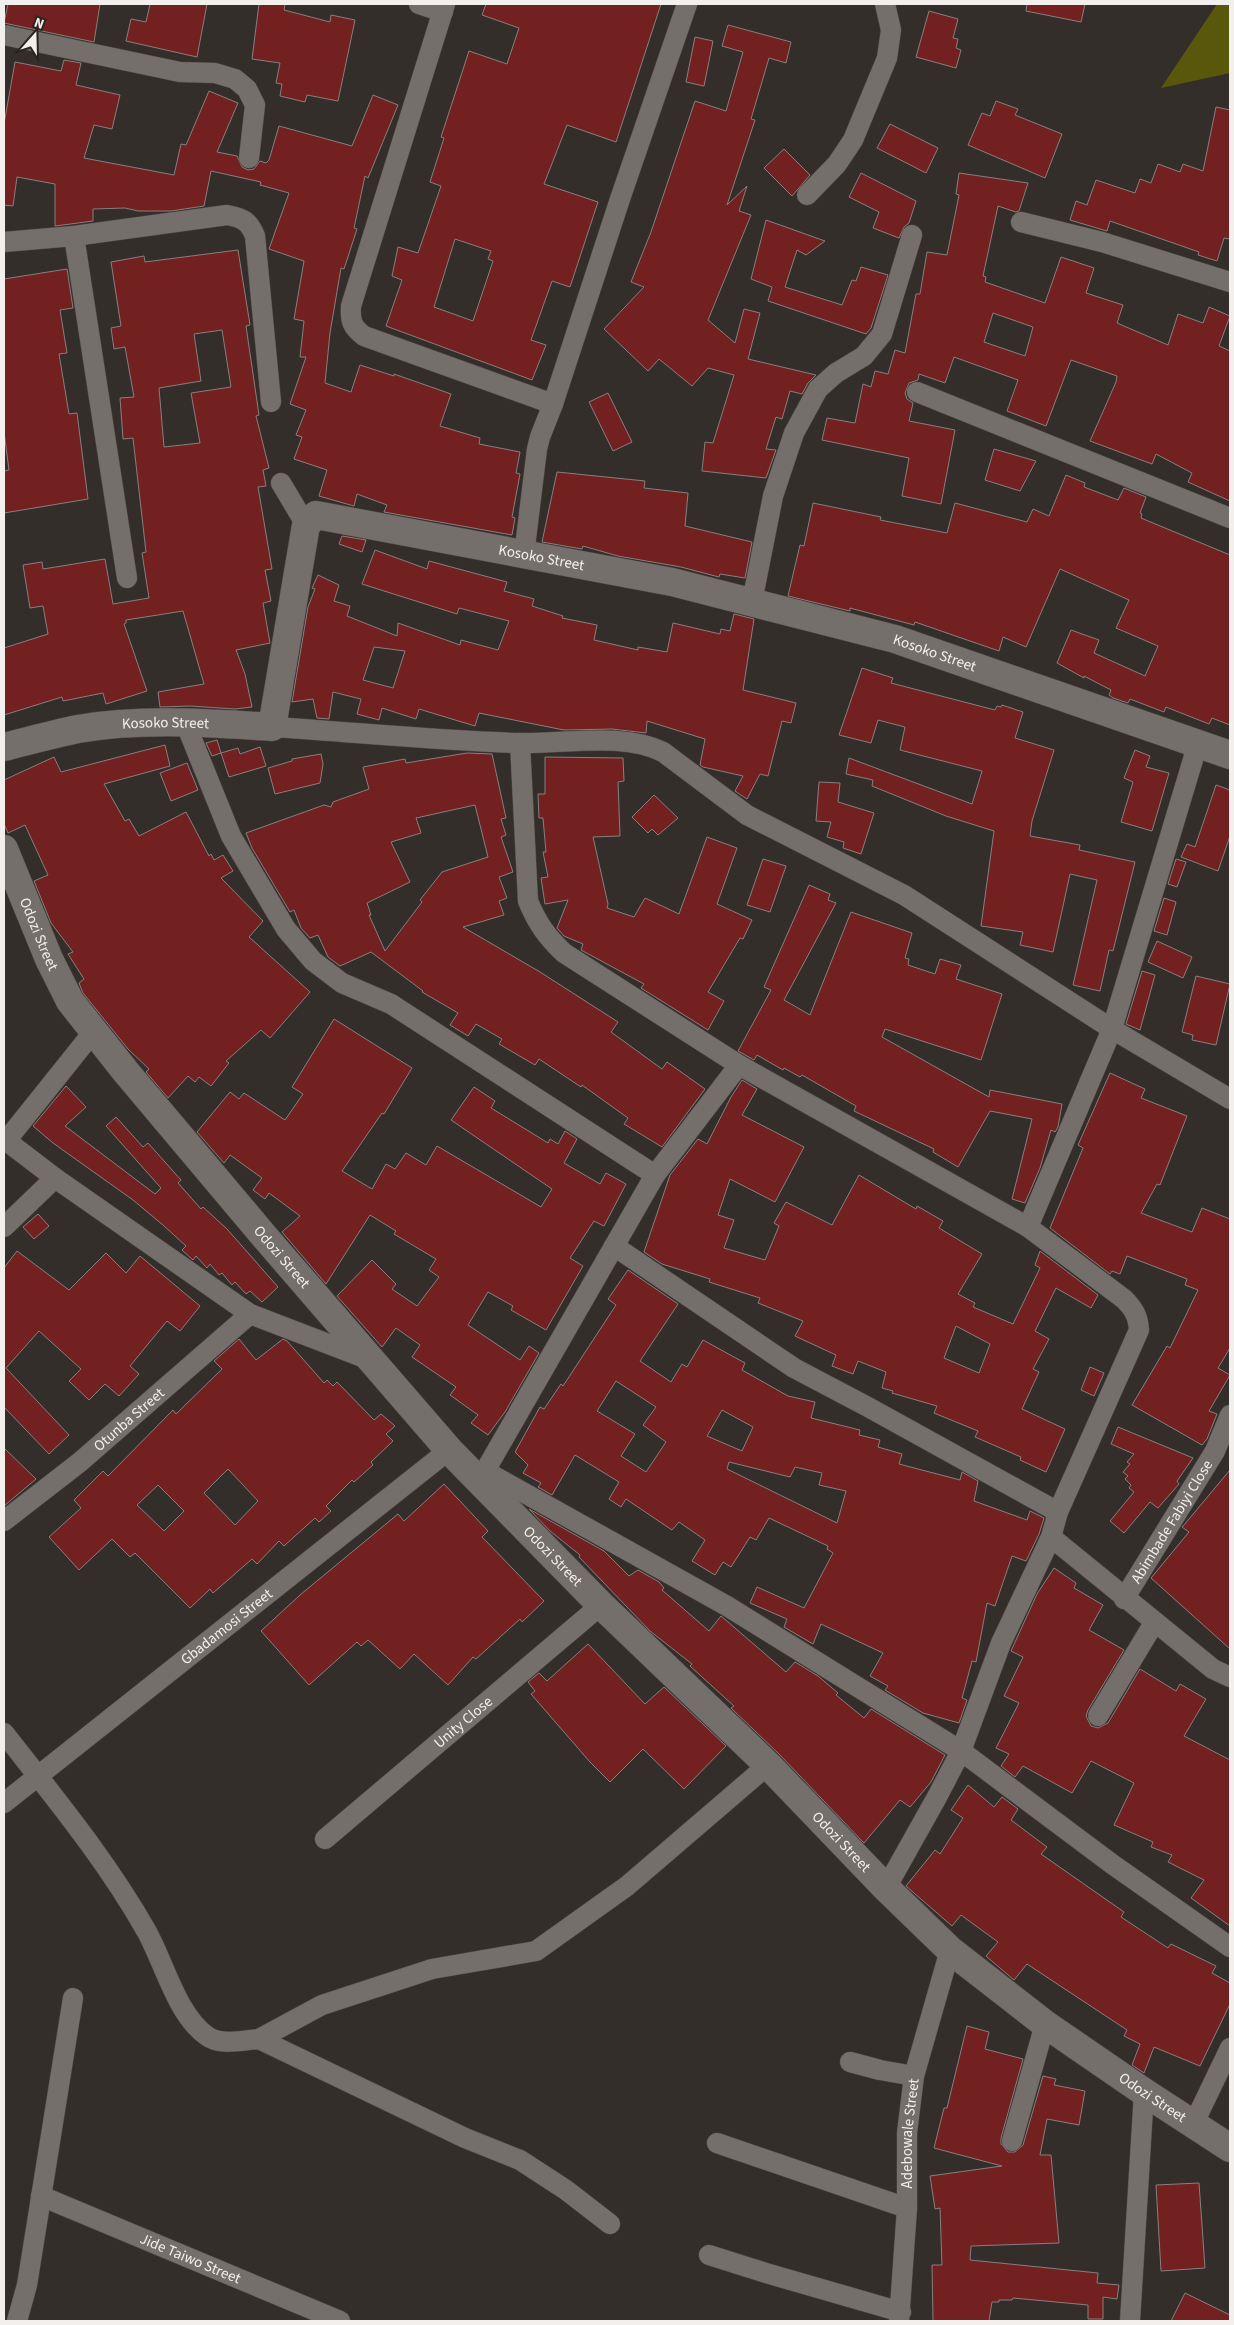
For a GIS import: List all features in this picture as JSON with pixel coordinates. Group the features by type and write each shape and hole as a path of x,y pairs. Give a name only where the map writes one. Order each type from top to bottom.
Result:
{"main road":[{"name":"Kosoko Street","path":"306,526 316,516 672,582 895,639 1230,755"},
{"path":"272,727 306,526"},
{"name":"Kosoko Street","path":"4,747 79,729 185,722 272,727"},
{"name":"Odozi Street","path":"4,849 50,959 70,1001 258,1228 450,1450 487,1481 601,1605 768,1766 886,1888 950,1950 1045,2024 1230,2148"}],"street":[{"path":"419,4 444,8 351,306 350,319 354,328 364,336 554,404"},
{"path":"524,555 538,443 554,404 620,199 687,4"},
{"path":"807,195 837,164 853,140 887,58 891,30 885,4"},
{"path":"4,35 180,72 214,73 234,79 247,89 255,105 249,158"},
{"path":"4,242 74,236 227,215 242,217 251,225 255,236 271,402"},
{"path":"1021,222 1102,242 1230,282"},
{"path":"752,602 773,496 794,433 818,389 836,373 864,356 882,334 912,235"},
{"path":"74,236 127,578"},
{"path":"917,392 1230,518"},
{"path":"281,483 306,526"},
{"path":"185,722 230,836 286,929 313,961 342,983 391,1004 654,1175"},
{"path":"272,727 520,743 629,741 649,745 663,752 747,815 904,895 1112,1029 1230,1099"},
{"path":"520,743 528,901 536,920 547,938 564,953 739,1065 1028,1227 1124,1300 1133,1308 1138,1318 1139,1330 1058,1512 1051,1537 1001,1643 960,1751 937,1797 886,1888"},
{"path":"1028,1227 1112,1029 1198,744"},
{"path":"94,1032 5,1140 55,1178 250,1314 375,1362"},
{"path":"739,1065 654,1175 487,1481 726,1606 960,1751 1112,1864 1230,1946"},
{"path":"4,1227 55,1178"},
{"path":"614,1246 794,1368 868,1406 1058,1512"},
{"name":"Otunba Street","path":"4,1521 80,1462 250,1314"},
{"name":"Abimbade Fabiyi Close","path":"1124,1598 1215,1451 1230,1415"},
{"name":"Gbadamosi Street","path":"4,1803 450,1450"},
{"path":"1051,1537 1213,1669 1230,1677"},
{"name":"Unity Close","path":"325,1839 601,1605"},
{"path":"1098,1716 1154,1622"},
{"path":"4,1733 93,1847 147,1933 187,2018 208,2038 227,2041 259,2039 322,2005 432,1969 536,1951 627,1886 768,1766"},
{"name":"Adebowale Street","path":"900,2316 907,2208 907,2133 914,2076 950,1950"},
{"path":"17,2321 27,2285 73,1998"},
{"path":"1012,2141 1045,2024"},
{"path":"259,2039 465,2138 520,2160 566,2190 610,2224"},
{"path":"1193,2125 1230,2048"},
{"path":"850,2062 914,2076"},
{"path":"1130,2321 1144,2092"},
{"path":"717,2143 907,2208"},
{"name":"Jide Taiwo Street","path":"41,2196 340,2321"},
{"path":"709,2254 900,2316"}],"shaded area":[{"path":"1217,4 1230,4 1230,73 1161,88"}],"building":[{"path":"8,4 100,4 94,42 4,23"},
{"path":"150,4 207,4 197,57 126,41 131,19 146,22"},
{"path":"259,4 285,4 284,10 330,22 331,15 355,20 338,101 307,95 305,102 280,96 282,84 276,83 280,63 252,59"},
{"path":"486,4 661,4 616,142 567,125 544,184 598,202 570,287 552,281 531,340 546,345 532,380 386,326 402,280 392,276 398,247 418,253 441,186 430,182 444,138 441,137 469,51 507,64 519,28 482,15","holes":["455,239 491,251 488,259 493,261 473,321 434,307"]},
{"path":"1027,4 1085,4 1081,22 1026,11"},
{"path":"929,11 958,19 953,38 958,39 956,48 961,50 956,68 916,57"},
{"path":"728,25 791,42 786,63 769,58 751,119 755,120 727,205 747,186 739,211 751,215 708,320 735,343 744,309 760,313 748,359 816,375 808,383 802,394 790,391 782,419 776,417 766,449 776,450 766,478 702,471 705,442 713,443 734,375 708,368 692,386 659,359 648,371 604,329 644,287 631,282 651,232 695,101 726,111 743,52 722,46"},
{"path":"695,37 713,41 704,86 686,82"},
{"path":"64,60 81,63 76,85 120,95 112,129 94,125 84,158 174,175 181,144 186,145 209,91 238,103 217,152 237,156 242,167 248,170 254,169 260,161 266,163 269,160 279,126 352,146 373,95 398,105 368,178 365,176 354,228 357,229 344,269 341,268 330,333 325,383 351,392 360,365 394,376 394,374 451,394 440,426 480,438 479,444 520,452 516,473 520,474 512,517 515,518 512,535 384,512 387,505 357,494 354,506 319,496 327,470 294,459 302,437 296,435 306,410 290,404 306,357 300,357 304,321 294,319 304,261 269,249 289,193 260,185 261,182 211,171 204,206 171,211 138,211 125,208 93,209 93,221 55,226 55,184 17,177 13,206 4,205 4,124 15,62 61,71"},
{"path":"996,101 1018,109 1015,115 1062,134 1045,178 968,145 982,113 990,116"},
{"path":"1216,107 1230,110 1230,239 1224,238 1217,261 1198,255 1199,252 1110,221 1107,231 1070,220 1076,201 1087,205 1096,180 1135,193 1140,179 1151,183 1158,164 1180,172 1183,164 1203,171"},
{"path":"890,124 938,148 926,173 877,148"},
{"path":"784,149 810,175 792,196 764,168"},
{"path":"861,173 916,201 909,223 904,227 899,238 873,228 879,212 849,197"},
{"path":"959,173 1028,183 1019,211 1016,212 998,206 983,276 986,277 985,282 1045,303 1061,257 1094,268 1086,293 1123,305 1117,323 1168,345 1178,314 1203,323 1209,307 1230,316 1219,346 1230,351 1230,501 1188,482 1192,473 1156,454 1152,464 1090,441 1117,376 1071,360 1046,426 1007,411 1018,380 954,357 945,383 919,374 918,380 909,383 905,393 907,399 913,403 909,421 955,430 941,504 902,496 909,458 822,440 827,418 855,423 863,384 871,387 875,371 888,374 895,350 905,353 916,294 920,294 927,252 947,255 959,195 956,194","holes":["993,313 1033,327 1025,356 984,342"]},
{"path":"766,220 825,241 806,255 797,250 785,287 842,305 852,280 856,281 861,267 888,275 871,328 866,334 768,301 772,287 751,279"},
{"path":"238,250 250,325 246,326 259,415 256,416 269,468 263,470 266,486 258,487 272,569 265,570 271,601 263,603 270,643 236,650 245,674 252,707 235,709 190,706 160,707 158,692 204,684 183,611 126,620 124,624 147,691 106,704 103,693 63,701 62,697 4,715 4,648 48,634 43,606 30,608 23,565 42,562 43,569 105,559 113,604 149,598 142,553 146,552 133,438 123,439 120,398 134,397 125,347 114,349 111,328 121,326 111,262 144,256 145,262","holes":["222,330 231,387 191,393 200,443 164,447 159,388 201,381 194,334"]},
{"path":"67,269 73,308 60,310 67,353 59,354 69,414 77,413 88,499 4,513 4,471 9,470 4,432 4,279"},
{"path":"608,393 632,442 613,451 589,402"},
{"path":"994,449 1036,461 1020,491 985,480"},
{"path":"557,472 645,481 644,488 688,493 685,526 752,542 745,578 720,574 719,577 681,567 618,556 583,546 582,549 542,542"},
{"path":"1066,475 1085,483 1084,487 1118,500 1124,488 1146,497 1140,513 1142,514 1141,518 1230,555 1230,725 1212,718 1209,724 1166,707 1164,712 1130,699 1128,703 1113,698 1109,695 1111,690 1057,663 1071,630 1099,640 1094,653 1145,676 1158,646 1116,628 1129,600 1060,569 1026,647 1003,637 999,651 915,622 914,625 850,608 850,611 788,596 800,545 804,546 813,503 881,517 880,520 947,533 955,503 1027,522 1033,509 1049,516"},
{"path":"342,536 366,540 362,552 339,544"},
{"path":"375,550 427,569 429,561 507,582 504,591 534,599 532,606 563,616 562,618 597,625 594,640 638,650 638,647 667,652 673,623 720,634 721,629 730,631 734,614 754,619 743,690 796,703 791,723 782,721 768,776 760,774 747,799 735,791 743,776 700,765 705,739 647,721 646,733 612,729 564,730 479,713 475,726 419,709 416,719 382,708 379,720 357,714 361,699 333,692 329,719 317,718 313,699 292,702 308,607 315,589 312,588 318,575 339,585 334,601 350,606 347,616 397,636 398,623 460,645 461,640 498,650 509,621 459,608 457,614 362,584","holes":["374,647 405,651 393,688 363,680"]},
{"path":"862,668 893,678 891,683 995,710 997,706 1001,707 1002,705 1023,712 1015,738 1054,750 1032,821 1030,836 1080,845 1079,850 1135,862 1113,951 1109,950 1100,991 1073,985 1097,880 1070,874 1053,952 1020,945 1023,932 981,926 994,831 946,816 872,786 873,780 846,774 849,758 972,804 982,771 900,750 905,727 878,720 871,743 839,735"},
{"path":"217,740 221,753 212,756 206,743"},
{"path":"165,745 170,766 104,784 125,821 129,819 139,836 186,812 209,856 211,854 214,860 223,855 233,871 221,878 263,921 249,937 310,992 270,1038 261,1030 226,1061 229,1063 211,1086 199,1077 195,1082 188,1076 168,1098 146,1072 149,1069 128,1049 83,993 79,983 84,979 68,954 73,952 51,923 34,881 48,875 25,825 8,833 4,824 4,780 54,757 61,772"},
{"path":"260,747 266,766 229,777 221,753 238,748 240,754"},
{"path":"1135,750 1150,756 1146,767 1169,773 1152,831 1121,822 1133,782 1124,778"},
{"path":"467,753 492,754 506,818 501,819 506,835 501,837 513,872 499,877 507,898 499,901 504,915 463,927 540,972 618,1022 611,1032 662,1069 667,1062 705,1089 662,1147 624,1124 628,1118 582,1085 581,1087 539,1059 535,1065 499,1044 502,1039 476,1024 468,1036 450,1025 458,1013 422,992 371,952 340,966 328,957 318,935 310,938 301,928 294,910 290,912 252,848 246,833 324,805 331,807 333,802 369,789 363,767 405,759 406,763","holes":["475,805 488,857 442,872 385,951 369,915 371,915 367,903 410,882 391,842 421,833 416,818"]},
{"path":"321,754 323,764 320,783 275,794 268,768 292,761 292,759"},
{"path":"545,757 623,758 624,781 618,782 620,836 593,837 608,904 607,908 634,917 645,898 679,914 707,837 737,848 717,904 752,920 743,939 740,938 708,992 724,1001 708,1030 641,988 644,984 581,950 583,944 564,936 557,928 568,900 545,904 541,878 548,877 543,852 546,852 543,818 539,818 538,794 545,794"},
{"path":"187,763 198,790 171,801 160,773"},
{"path":"819,782 840,783 838,802 874,813 861,854 843,848 844,842 827,837 831,822 816,821"},
{"path":"1216,785 1230,790 1230,836 1218,871 1181,857 1187,844 1195,847"},
{"path":"654,795 678,818 658,835 652,829 648,833 632,817"},
{"path":"763,859 786,866 770,912 747,905"},
{"path":"1176,859 1186,862 1177,887 1168,884"},
{"path":"809,885 830,894 828,900 836,903 784,1000 810,1015 851,912 912,933 905,958 909,959 908,965 935,974 940,959 961,965 956,979 1002,994 981,1060 885,1029 882,1037 989,1097 990,1090 1062,1104 1058,1127 1055,1132 1051,1130 1040,1168 1025,1203 1012,1199 1032,1119 990,1111 958,1167 933,1152 934,1149 854,1111 856,1106 802,1075 800,1077 784,1068 783,1070 757,1055 754,1060 738,1051 771,990 764,987"},
{"path":"1164,898 1176,902 1167,935 1154,931"},
{"path":"1157,941 1192,957 1183,978 1148,962"},
{"path":"1142,971 1155,975 1140,1030 1126,1024"},
{"path":"1196,976 1230,984 1216,1045 1192,1040 1193,1035 1182,1032"},
{"path":"334,1019 412,1068 384,1114 382,1113 342,1171 372,1189 386,1164 395,1169 406,1153 426,1165 437,1146 541,1207 552,1189 451,1120 474,1087 495,1101 491,1108 548,1143 550,1139 558,1144 565,1131 577,1139 564,1163 600,1184 606,1173 626,1184 604,1226 594,1221 570,1258 583,1266 546,1330 511,1310 513,1306 488,1292 468,1325 520,1360 529,1346 539,1353 505,1412 488,1435 471,1423 478,1415 450,1395 456,1387 412,1357 420,1345 396,1328 382,1347 337,1296 372,1260 396,1284 392,1289 417,1306 439,1277 429,1270 436,1259 394,1234 396,1231 370,1215 326,1284 282,1232 300,1216 269,1193 265,1199 253,1190 262,1178 230,1155 224,1163 197,1132 230,1092 239,1099 244,1093 285,1120 303,1094 292,1087"},
{"path":"1110,1073 1145,1089 1141,1098 1187,1116 1160,1185 1157,1184 1141,1213 1192,1232 1202,1208 1230,1219 1230,1348 1218,1368 1230,1375 1209,1411 1217,1414 1207,1439 1202,1445 1132,1405 1167,1346 1170,1348 1198,1290 1185,1285 1187,1279 1127,1256 1120,1274 1112,1271 1110,1274 1050,1228 1083,1148 1078,1145"},
{"path":"742,1080 757,1089 742,1115 804,1147 775,1202 730,1179 718,1215 734,1220 724,1248 765,1260 779,1226 774,1223 786,1202 832,1225 859,1175 916,1209 917,1206 943,1221 939,1228 982,1254 958,1294 975,1303 973,1307 1013,1324 1040,1268 1035,1265 1040,1251 1098,1295 1091,1308 1056,1288 1035,1331 1049,1339 1033,1369 1039,1372 1022,1409 1065,1429 1046,1472 1020,1460 1021,1457 975,1437 978,1431 934,1413 937,1406 892,1393 893,1391 882,1388 886,1372 858,1361 853,1374 832,1366 836,1355 795,1336 803,1321 758,1303 760,1298 709,1282 710,1279 662,1264 644,1252 670,1175 698,1139 707,1144","holes":["956,1326 990,1344 979,1373 944,1358"]},
{"path":"66,1086 86,1107 65,1126 155,1194 161,1188 106,1126 116,1117 143,1147 148,1143 181,1180 178,1183 201,1209 203,1207 227,1229 278,1287 262,1302 250,1291 246,1294 235,1282 232,1285 222,1273 219,1275 210,1264 207,1268 196,1256 193,1260 182,1250 186,1246 163,1225 133,1200 53,1143 33,1126"},
{"path":"38,1214 49,1226 34,1239 23,1227"},
{"path":"17,1251 69,1290 106,1253 126,1273 140,1256 200,1306 180,1331 167,1321 130,1366 139,1374 119,1396 105,1384 89,1400 69,1381 81,1369 39,1331 6,1368 69,1435 49,1454 4,1407 4,1268"},
{"path":"628,1270 678,1304 640,1361 671,1382 682,1364 687,1367 703,1340 745,1363 742,1370 788,1396 815,1402 811,1418 860,1430 859,1435 880,1440 878,1447 902,1454 899,1464 960,1480 962,1472 978,1481 974,1501 1027,1520 1030,1511 1044,1518 1039,1534 1026,1561 1012,1556 995,1606 987,1603 976,1662 972,1661 962,1698 967,1700 959,1723 923,1713 885,1690 888,1686 870,1676 883,1653 821,1624 813,1644 784,1627 787,1619 750,1603 757,1587 804,1608 833,1553 827,1549 828,1546 769,1518 756,1540 750,1537 731,1567 723,1562 715,1575 692,1561 705,1540 679,1522 672,1530 626,1499 621,1507 609,1499 619,1482 575,1455 552,1495 538,1487 541,1483 523,1473 528,1465 515,1452 540,1407 544,1409 561,1384 563,1386 616,1305 608,1299","holes":["616,1381 656,1407 643,1425 666,1442 646,1472 621,1456 635,1434 597,1411","722,1410 753,1427 742,1451 707,1436","729,1462 790,1477 795,1467 822,1473 819,1485 846,1491 837,1523 727,1469"]},
{"path":"239,1339 256,1360 283,1339 287,1341 324,1383 327,1380 333,1386 337,1382 374,1420 381,1414 395,1426 386,1434 393,1441 371,1462 373,1465 354,1482 352,1480 326,1506 331,1511 319,1522 315,1518 284,1546 279,1541 257,1564 252,1559 213,1593 210,1589 190,1608 135,1553 130,1557 112,1539 79,1570 49,1537 81,1508 74,1500 103,1471 108,1476 173,1410 176,1414 222,1369 214,1361","holes":["228,1469 258,1501 235,1525 204,1493","158,1485 184,1511 164,1531 137,1505"]},
{"path":"1090,1367 1104,1373 1094,1396 1081,1390"},
{"path":"1118,1427 1193,1458 1177,1481 1179,1484 1158,1508 1150,1502 1124,1533 1110,1521 1134,1492 1129,1488 1131,1485 1125,1479 1128,1476 1123,1472 1130,1464 1127,1462 1134,1454 1111,1444"},
{"path":"4,1448 36,1479 4,1506"},
{"path":"1230,1470 1230,1649 1151,1578 1189,1532 1182,1527"},
{"path":"444,1484 488,1531 482,1537 544,1601 522,1622 520,1619 476,1659 473,1657 448,1685 414,1654 400,1669 368,1640 361,1646 357,1642 309,1685 261,1631 300,1595 398,1514 404,1521"},
{"path":"529,1509 604,1551 629,1576 638,1570 659,1582 664,1588 662,1590 709,1631 721,1616 786,1672 795,1662 818,1676 838,1693 836,1695 864,1718 871,1709 945,1755 931,1782 910,1807 900,1800 864,1843 779,1754 731,1708 734,1706 690,1666 692,1664 650,1631 579,1557 580,1555 550,1531"},
{"path":"1054,1568 1076,1583 1074,1588 1103,1605 1089,1630 1124,1650 1088,1710 1086,1716 1091,1726 1098,1728 1108,1723 1140,1669 1176,1691 1180,1684 1206,1699 1184,1736 1230,1760 1230,1926 1191,1898 1204,1880 1168,1862 1172,1855 1151,1847 1153,1842 1114,1825 1134,1783 1091,1761 1072,1793 1023,1766 1015,1777 1001,1766 1009,1754 996,1748 1019,1703 1004,1696 1023,1657 1011,1651 1037,1594"},
{"path":"588,1644 645,1704 664,1687 726,1746 684,1789 643,1749 610,1782 590,1762 531,1694 535,1691 528,1682 539,1673 547,1681"},
{"path":"968,1785 994,1807 1002,1797 1018,1809 1011,1820 1047,1847 1041,1854 1124,1912 1121,1917 1168,1948 1171,1944 1216,1966 1212,1973 1230,1983 1230,2004 1200,2066 1154,2047 1144,2073 1132,2065 1140,2044 1124,2036 1127,2030 1027,1964 1014,1980 986,1956 998,1942 961,1915 952,1926 906,1886 935,1850 940,1854 963,1818 951,1810"},
{"path":"967,2026 989,2032 985,2049 1023,2059 1001,2138 1001,2144 1008,2152 1015,2152 1023,2145 1043,2076 1056,2079 1054,2085 1085,2091 1079,2125 1047,2119 1040,2155 1051,2155 1059,2243 971,2246 970,2260 1098,2273 1097,2283 1119,2285 1117,2299 1103,2297 1103,2319 1088,2319 1088,2305 1013,2298 1012,2300 992,2302 989,2321 933,2321 932,2265 942,2265 940,2208 935,2209 930,2176 1002,2166 934,2148 944,2108 947,2108"},
{"path":"1199,2183 1205,2268 1161,2271 1156,2185"},
{"path":"1185,2293 1230,2315 1230,2321 1171,2321"}]}
